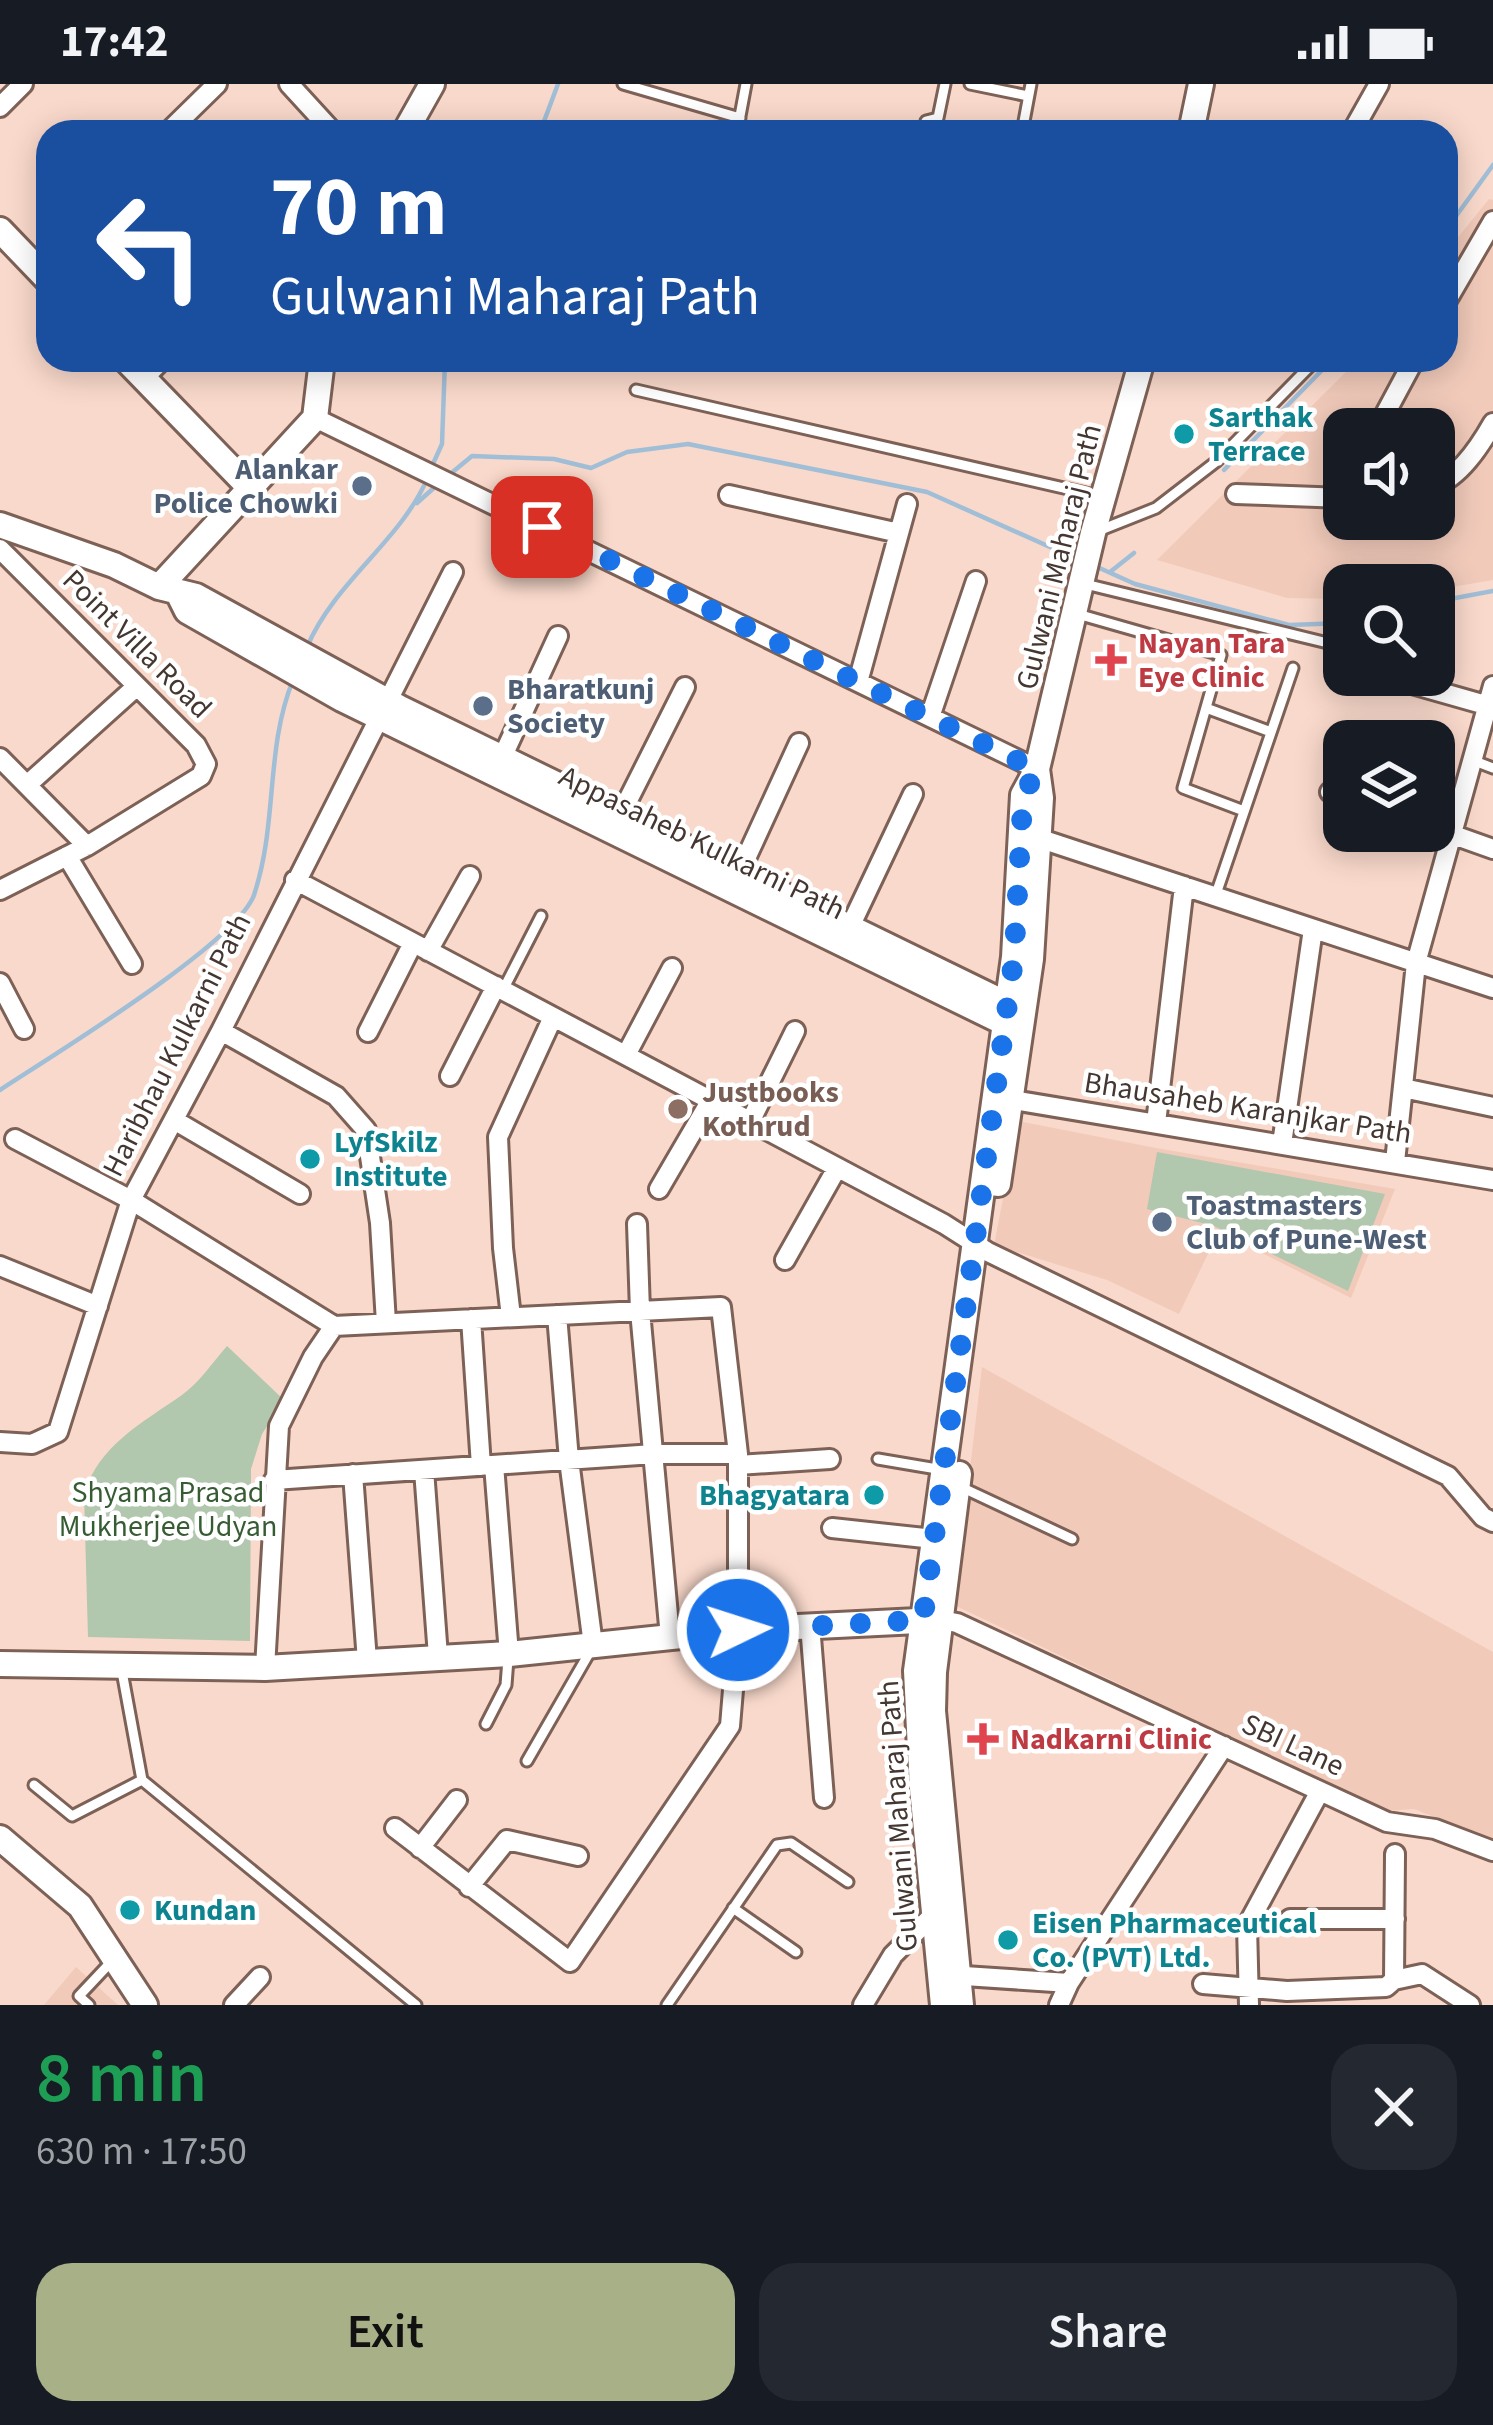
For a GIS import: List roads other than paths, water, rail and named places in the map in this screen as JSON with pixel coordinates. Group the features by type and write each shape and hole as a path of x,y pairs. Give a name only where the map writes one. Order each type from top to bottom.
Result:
{"street":[{"path":"0,107 23,84"},
{"path":"181,120 218,84"},
{"path":"289,84 322,120"},
{"path":"412,120 432,84"},
{"path":"1194,120 1201,84"},
{"path":"1359,120 1379,84"},
{"path":"1458,281 1493,221"},
{"path":"0,230 36,259"},
{"path":"149,372 250,488"},
{"path":"168,590 250,488 315,418 321,372"},
{"name":"Gulwani Maharaj Path","path":"961,2005 934,1914 916,1712 1013,1018 1023,796 1037,770 1093,533 1139,372"},
{"path":"1388,408 1408,372"},
{"path":"315,418 1037,770"},
{"path":"1455,471 1481,445 1493,423"},
{"path":"1236,494 1323,496"},
{"path":"730,495 899,533"},
{"path":"858,682 907,505"},
{"name":"Appasaheb Kulkarni Path","path":"0,525 114,565 168,590 187,611 251,638 384,710 1013,1018"},
{"name":"Point Villa Road","path":"0,549 196,745 206,764 201,776 87,846 0,890"},
{"name":"Haribhau Kulkarni Path","path":"0,1442 32,1444 58,1432 131,1200 453,572"},
{"path":"930,717 976,581"},
{"path":"502,758 558,636"},
{"path":"27,785 137,686"},
{"path":"620,816 685,687"},
{"path":"1455,691 1491,699 1455,802"},
{"name":"Appasaheb Kulkarni Path","path":"384,710 502,758 620,816 735,882 849,929 1013,1018"},
{"path":"735,882 799,743"},
{"path":"0,758 87,846"},
{"name":"Gulwani Maharaj Path","path":"1013,1018 1031,959 1041,798 1037,770"},
{"path":"849,929 913,794"},
{"path":"1455,835 1493,849"},
{"path":"1038,838 1493,988"},
{"path":"1395,1162 1416,963 1439,852"},
{"path":"68,856 132,964"},
{"path":"368,1032 470,876"},
{"path":"296,880 944,1224 980,1248 1448,1476 1483,1517 1493,1522"},
{"path":"1156,1124 1184,886"},
{"path":"1282,1144 1313,929"},
{"path":"626,1055 672,968"},
{"path":"0,983 24,1029"},
{"path":"450,1076 500,988"},
{"path":"512,1317 497,1137 554,1017"},
{"path":"221,1031 336,1096 366,1130 380,1223 386,1323"},
{"path":"751,1122 795,1031"},
{"path":"1402,1088 1493,1107"},
{"name":"Bhausaheb Karanjkar Path","path":"1002,1098 1493,1180"},
{"path":"659,1189 711,1100"},
{"path":"174,1120 300,1194"},
{"path":"15,1139 131,1200 334,1326 721,1307 738,1459 738,1630 730,1726 570,1962 395,1828"},
{"path":"785,1260 837,1168"},
{"path":"637,1225 640,1311 670,1636"},
{"path":"0,1266 98,1306"},
{"path":"557,1315 569,1460 593,1646"},
{"path":"471,1319 508,1654"},
{"path":"265,1668 279,1426 334,1326"},
{"path":"274,1480 653,1454 830,1459"},
{"path":"424,1470 438,1656"},
{"path":"352,1474 367,1661"},
{"name":"Gulwani Maharaj Path","path":"943,2005 949,1975 932,1620 934,1539 950,1478"},
{"path":"832,1528 934,1539"},
{"path":"0,1664 265,1668 508,1654 738,1630 932,1620"},
{"name":"SBI Lane","path":"932,1620 957,1623 1387,1822 1435,1829 1493,1851"},
{"path":"810,1625 824,1798"},
{"path":"1059,2005 1224,1746"},
{"path":"1249,1995 1247,1926 1320,1791"},
{"path":"420,1848 457,1800"},
{"path":"0,1838 80,1906 146,2005"},
{"path":"469,1887 507,1840 578,1856"},
{"path":"1394,1980 1395,1854"},
{"path":"863,2005 893,1955 934,1914"},
{"path":"1290,1919 1396,1918"},
{"path":"1203,1984 1249,1995 1287,1991 1317,1996 1387,1988 1394,1980 1422,1974 1470,2005"},
{"path":"949,1975 1069,1983"},
{"path":"234,2005 260,1977"}],"lane":[{"path":"623,84 740,118 746,84"},
{"path":"930,120 938,118 945,84"},
{"path":"970,84 1029,90 1024,120"},
{"path":"1093,533 1156,508 1217,461 1304,372"},
{"path":"636,391 1103,497"},
{"path":"1082,583 1323,642"},
{"path":"1074,614 1222,656 1183,788 1244,811"},
{"path":"1215,897 1293,668"},
{"path":"1206,709 1271,732"},
{"path":"1472,760 1493,768"},
{"path":"500,988 541,916"},
{"path":"878,1459 950,1478 1072,1539"},
{"path":"527,1761 593,1646"},
{"path":"486,1724 506,1685 508,1654"},
{"path":"121,1666 142,1780 416,2005"},
{"path":"34,1785 72,1816 142,1780"},
{"path":"667,2005 783,1841 848,1882"},
{"path":"733,1908 796,1952"},
{"path":"89,2005 79,1996 115,1958"}],"waterway":[{"path":"544,120 558,84"},
{"path":"1458,213 1493,165"},
{"path":"432,466 442,444 445,372"},
{"path":"1224,470 1320,372"},
{"path":"449,475 472,456 554,459 591,468 627,452 688,444 927,492 1079,560"},
{"path":"307,647 334,602 402,521 428,477"},
{"path":"417,503 436,486"},
{"path":"1110,572 1134,553"},
{"path":"1095,566 1135,584 1289,625 1323,624"},
{"path":"1455,598 1493,591"},
{"path":"0,1090 139,998 240,916 254,895 261,868 278,733 293,680"}],"place":[{"name":"Sarthak Terrace","path":"1184,434"},
{"name":"Alankar Police Chowki","path":"362,486"},
{"name":"Nayan Tara Eye Clinic","path":"1111,660"},
{"name":"Bharatkunj Society","path":"483,706"},
{"name":"Justbooks Kothrud","path":"678,1109"},
{"name":"LyfSkilz Institute","path":"310,1159"},
{"name":"Toastmasters Club of Pune-West","path":"1162,1222"},
{"name":"Bhagyatara","path":"874,1495"},
{"name":"Nadkarni Clinic","path":"983,1739"},
{"name":"Kundan","path":"130,1910"},
{"name":"Eisen Pharmaceutical Co. (PVT) Ltd.","path":"1008,1940"}],"park label":[{"name":"Shyama Prasad Mukherjee Udyan","path":"168,1509"}]}
